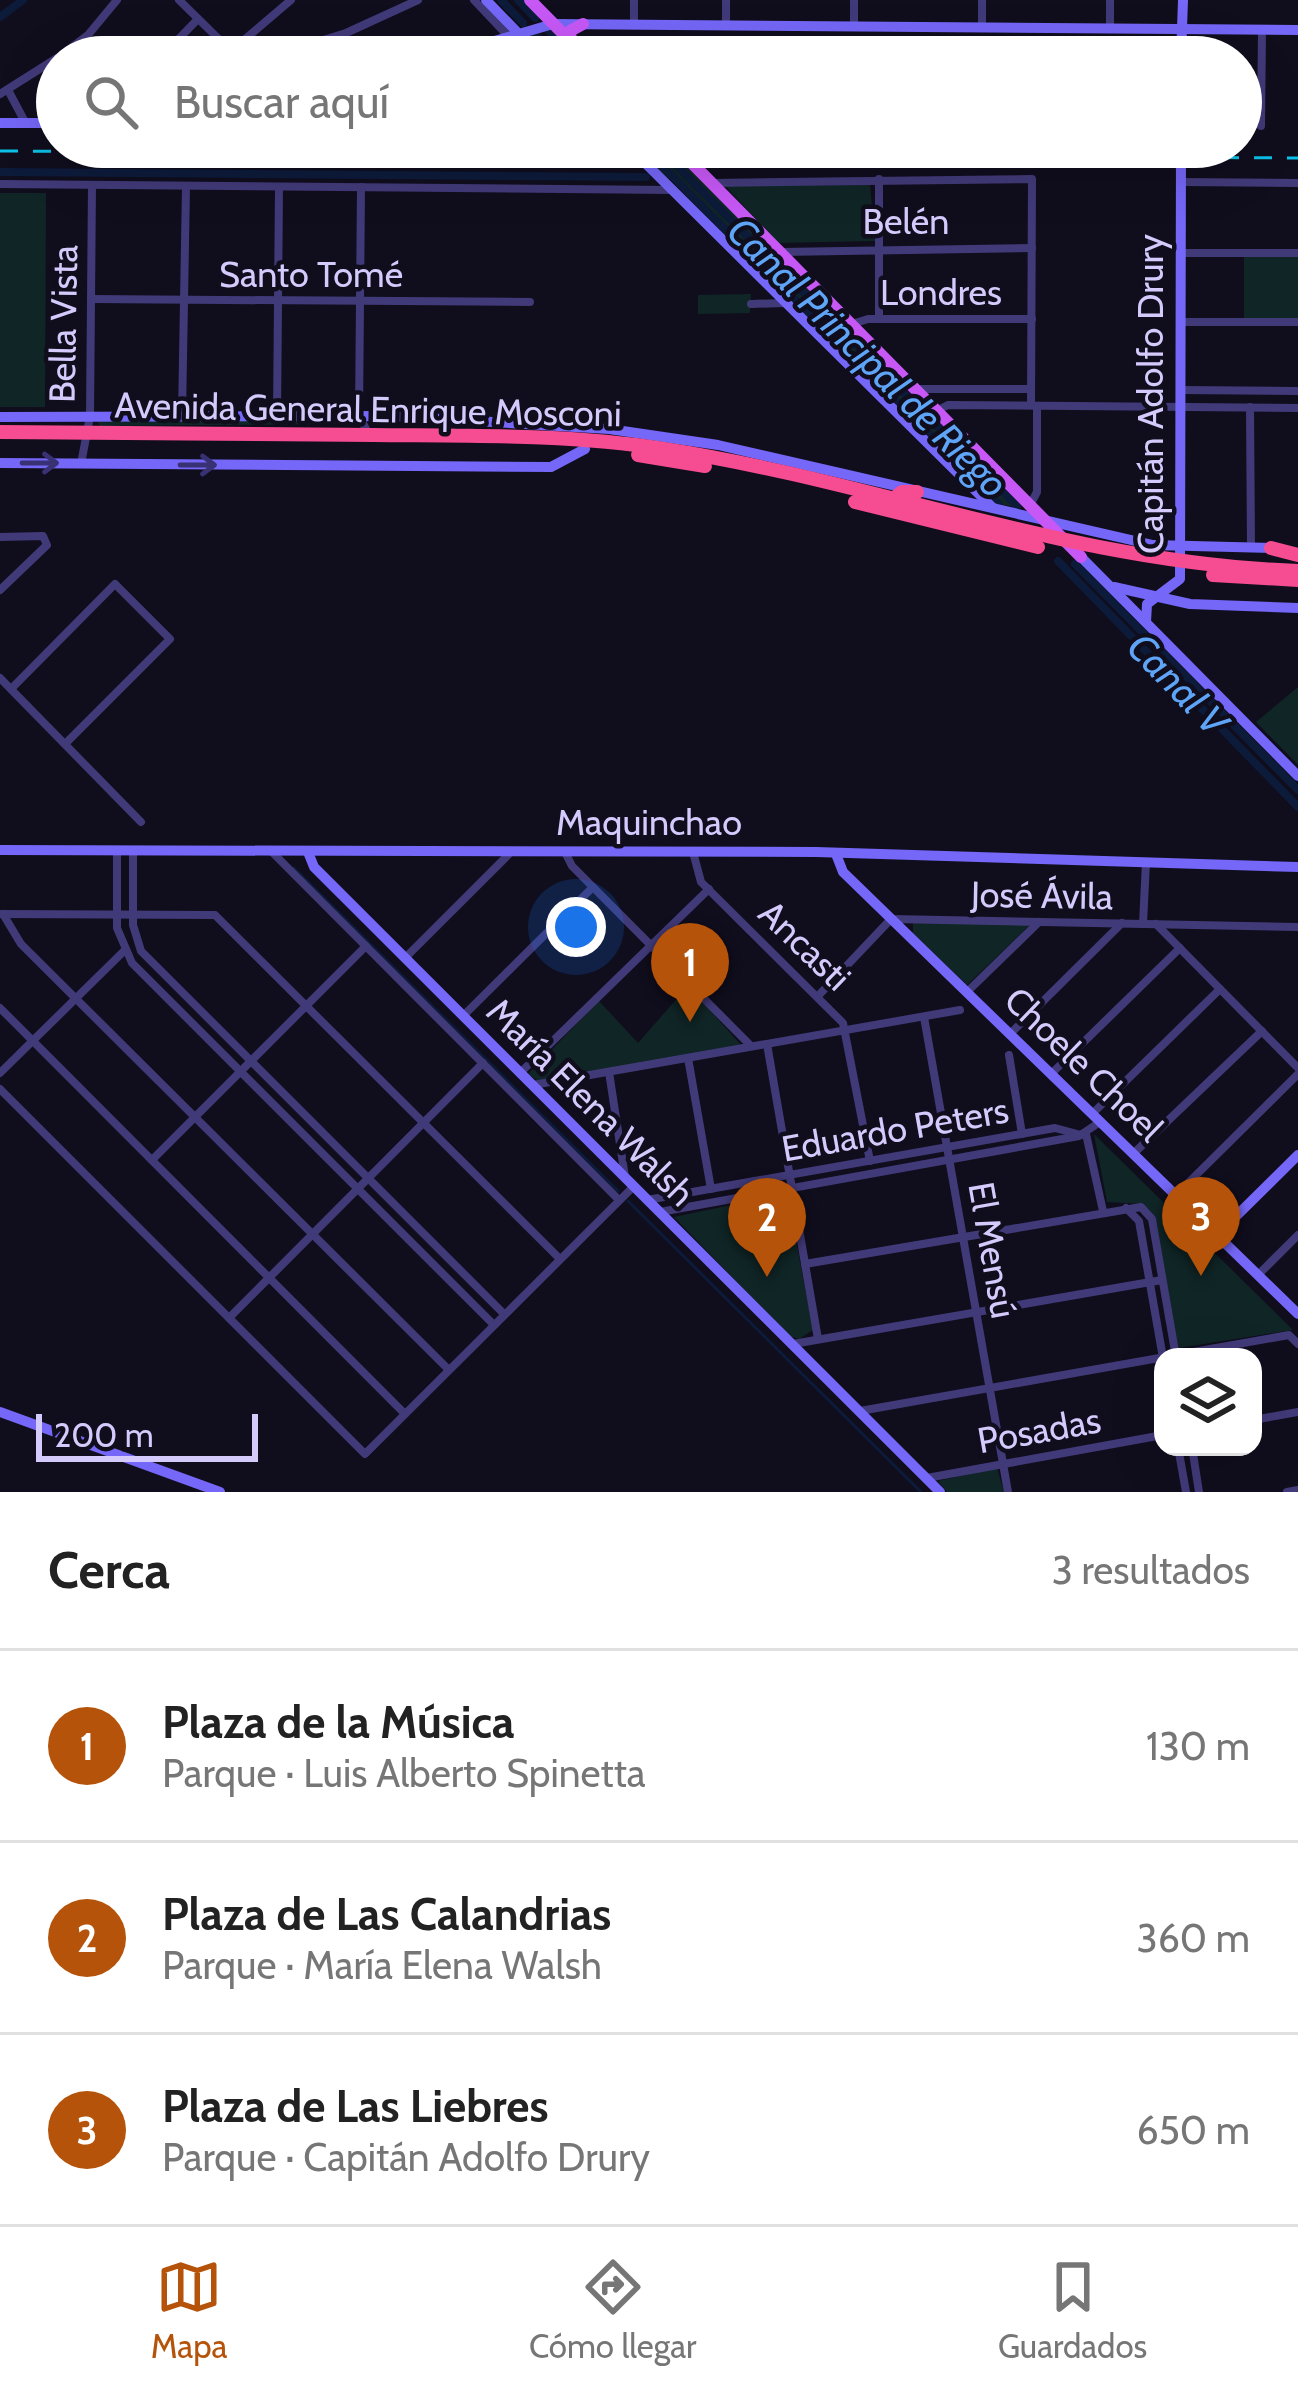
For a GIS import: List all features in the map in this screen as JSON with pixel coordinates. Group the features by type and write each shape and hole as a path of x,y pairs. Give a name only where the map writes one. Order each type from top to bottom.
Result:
{"highway":[{"name":"Avenida General Enrique Mosconi","path":"0,436 585,449 725,470 1081,557 1298,571"},
{"name":"Avenida General Enrique Mosconi","path":"86,437 536,437 658,448 1069,545 1298,580"},
{"path":"891,501 902,492 917,492"},
{"path":"1271,548 1298,552"}],"main road":[{"path":"530,0 565,36"},
{"path":"571,36 570,31 583,24"},
{"path":"696,168 915,389 1024,511 1046,522 1081,557"}],"street":[{"path":"87,36 117,0"},
{"path":"179,0 212,36"},
{"path":"177,36 200,0"},
{"path":"249,36 291,0"},
{"path":"335,36 418,0"},
{"path":"474,0 513,35"},
{"path":"486,0 513,35"},
{"path":"634,0 634,24"},
{"path":"726,0 726,25"},
{"path":"854,0 854,26"},
{"path":"982,0 982,28"},
{"path":"1110,0 1110,28"},
{"path":"1182,36 1183,0"},
{"path":"510,36 553,24 1298,30"},
{"path":"1262,30 1262,36"},
{"path":"25,123 4,92 36,72"},
{"path":"0,123 36,123"},
{"path":"650,168 995,510"},
{"name":"Capitán Adolfo Drury","path":"1146,622 1144,608 1178,584 1180,561 1181,168"},
{"path":"879,178 879,319"},
{"path":"0,417 508,420 662,435 995,510 1024,511 1037,492 1031,389 1032,179 711,183"},
{"path":"1181,182 1298,183"},
{"path":"0,184 674,190"},
{"name":"Bella Vista","path":"81,464 90,416 92,185"},
{"path":"182,416 186,186"},
{"path":"277,416 279,187"},
{"path":"361,187 359,416 362,428 380,435"},
{"name":"Belén","path":"780,252 1032,248"},
{"path":"1181,253 1298,253"},
{"name":"Santo Tomé","path":"91,299 530,302"},
{"path":"751,304 790,303"},
{"name":"Londres","path":"851,324 879,319 1032,319"},
{"path":"1180,322 1298,322"},
{"path":"915,389 1031,389"},
{"path":"1180,390 1298,391"},
{"path":"936,411 948,405 1298,408"},
{"path":"1250,407 1251,548"},
{"path":"0,463 551,467 585,449"},
{"path":"962,502 971,496 970,486"},
{"path":"1046,522 1180,561 1271,548"},
{"path":"1069,545 1066,532 1076,529"},
{"path":"0,536 43,536 47,545 0,590"},
{"path":"1081,557 1298,776"},
{"path":"11,689 115,584 170,639 65,744"},
{"path":"1111,585 1200,605 1298,608"},
{"path":"0,678 141,821"},
{"name":"Maquinchao","path":"0,850 693,852 1298,866"},
{"path":"117,850 117,914 124,951 494,1325"},
{"path":"133,850 132,914 141,951 505,1314"},
{"name":"María Elena Walsh","path":"271,851 620,1200"},
{"name":"María Elena Walsh","path":"308,852 314,867 940,1492"},
{"path":"404,958 511,852"},
{"path":"565,852 593,887 752,1047"},
{"name":"Ancasti","path":"693,852 695,874 846,1030 870,1161"},
{"name":"Choele Choel","path":"836,854 840,868 1298,1314"},
{"path":"1143,924 1146,862"},
{"path":"463,1016 593,887"},
{"path":"520,1073 709,889"},
{"path":"1,914 215,914 560,1259"},
{"path":"1,914 14,936 448,1370"},
{"path":"818,996 892,919"},
{"name":"José Ávila","path":"892,919 1298,927"},
{"path":"967,992 1040,921"},
{"path":"1010,1034 1121,923"},
{"path":"1156,924 1298,1071 1176,1195"},
{"path":"152,1160 366,946"},
{"path":"1051,1074 1180,948"},
{"path":"0,1073 124,951"},
{"path":"1103,1211 1084,1135 1220,989"},
{"path":"0,1008 405,1414"},
{"path":"532,1085 960,1010"},
{"name":"El Mensú","path":"925,1017 1008,1492"},
{"path":"1133,1154 1262,1031"},
{"path":"767,1044 818,1339"},
{"path":"1009,1055 1022,1134"},
{"path":"688,1058 711,1189"},
{"path":"229,1318 483,1064"},
{"path":"0,1089 364,1454 620,1200 629,1183 609,1072"},
{"name":"Eduardo Peters","path":"646,1200 1059,1128 1084,1135"},
{"name":"Eduardo Peters","path":"658,1212 1084,1135"},
{"path":"1216,1235 1298,1155"},
{"path":"1124,1207 1138,1216 1161,1348"},
{"path":"805,1264 1141,1207 1150,1215 1175,1348"},
{"path":"1258,1275 1298,1235"},
{"path":"791,1344 1162,1280"},
{"path":"1219,1348 1289,1335 1298,1344"},
{"path":"858,1411 1154,1360"},
{"path":"0,1412 220,1492"},
{"path":"1262,1418 1298,1412"},
{"name":"Posadas","path":"926,1478 1154,1438"},
{"path":"1180,1456 1186,1492"},
{"path":"1193,1456 1199,1492"},
{"path":"1287,1492 1298,1490"}],"green space":[{"path":"657,168 690,168 1021,508 993,503"},
{"path":"723,184 870,184 875,241 779,243"},
{"path":"0,193 46,193 45,407 0,407"},
{"path":"1244,257 1298,257 1298,318 1244,318"},
{"path":"751,294 750,313 698,314 698,295"},
{"path":"97,420 352,420 354,424 100,426"},
{"path":"1298,687 1298,765 1256,722"},
{"path":"913,923 1029,926 967,985 913,933"},
{"path":"688,986 742,1046 538,1081 528,1074 599,1001 638,1043"},
{"path":"1094,1134 1293,1330 1178,1348 1153,1214 1143,1204 1107,1202"},
{"path":"787,1193 813,1330 799,1339 789,1336 674,1217"},
{"path":"997,1468 1004,1492 947,1492 938,1481"}],"waterway":[{"name":"Canal Principal de Riego","path":"0,17 23,0"},
{"name":"Canal V","path":"501,0 523,23"},
{"name":"Canal Principal de Riego","path":"518,0 535,18"},
{"name":"Canal Principal de Riego","path":"547,29 554,36"},
{"name":"Canal V","path":"534,33 537,36"},
{"name":"Canal V","path":"664,168 998,503"},
{"name":"Canal Principal de Riego","path":"679,168 1017,506"},
{"path":"0,172 646,177"},
{"name":"Canal V","path":"1058,561 1298,807"},
{"name":"Canal Principal de Riego","path":"1075,564 1298,790"},
{"path":"294,868 618,1191"},
{"path":"628,1201 921,1492"}],"railway":[{"path":"0,151 36,151"},
{"path":"1262,158 1298,158"}],"place":[{"name":"Plaza de la Música","path":"690,1022"},
{"name":"Plaza de Las Liebres","path":"1201,1276"},
{"name":"Plaza de Las Calandrias","path":"767,1277"}]}
